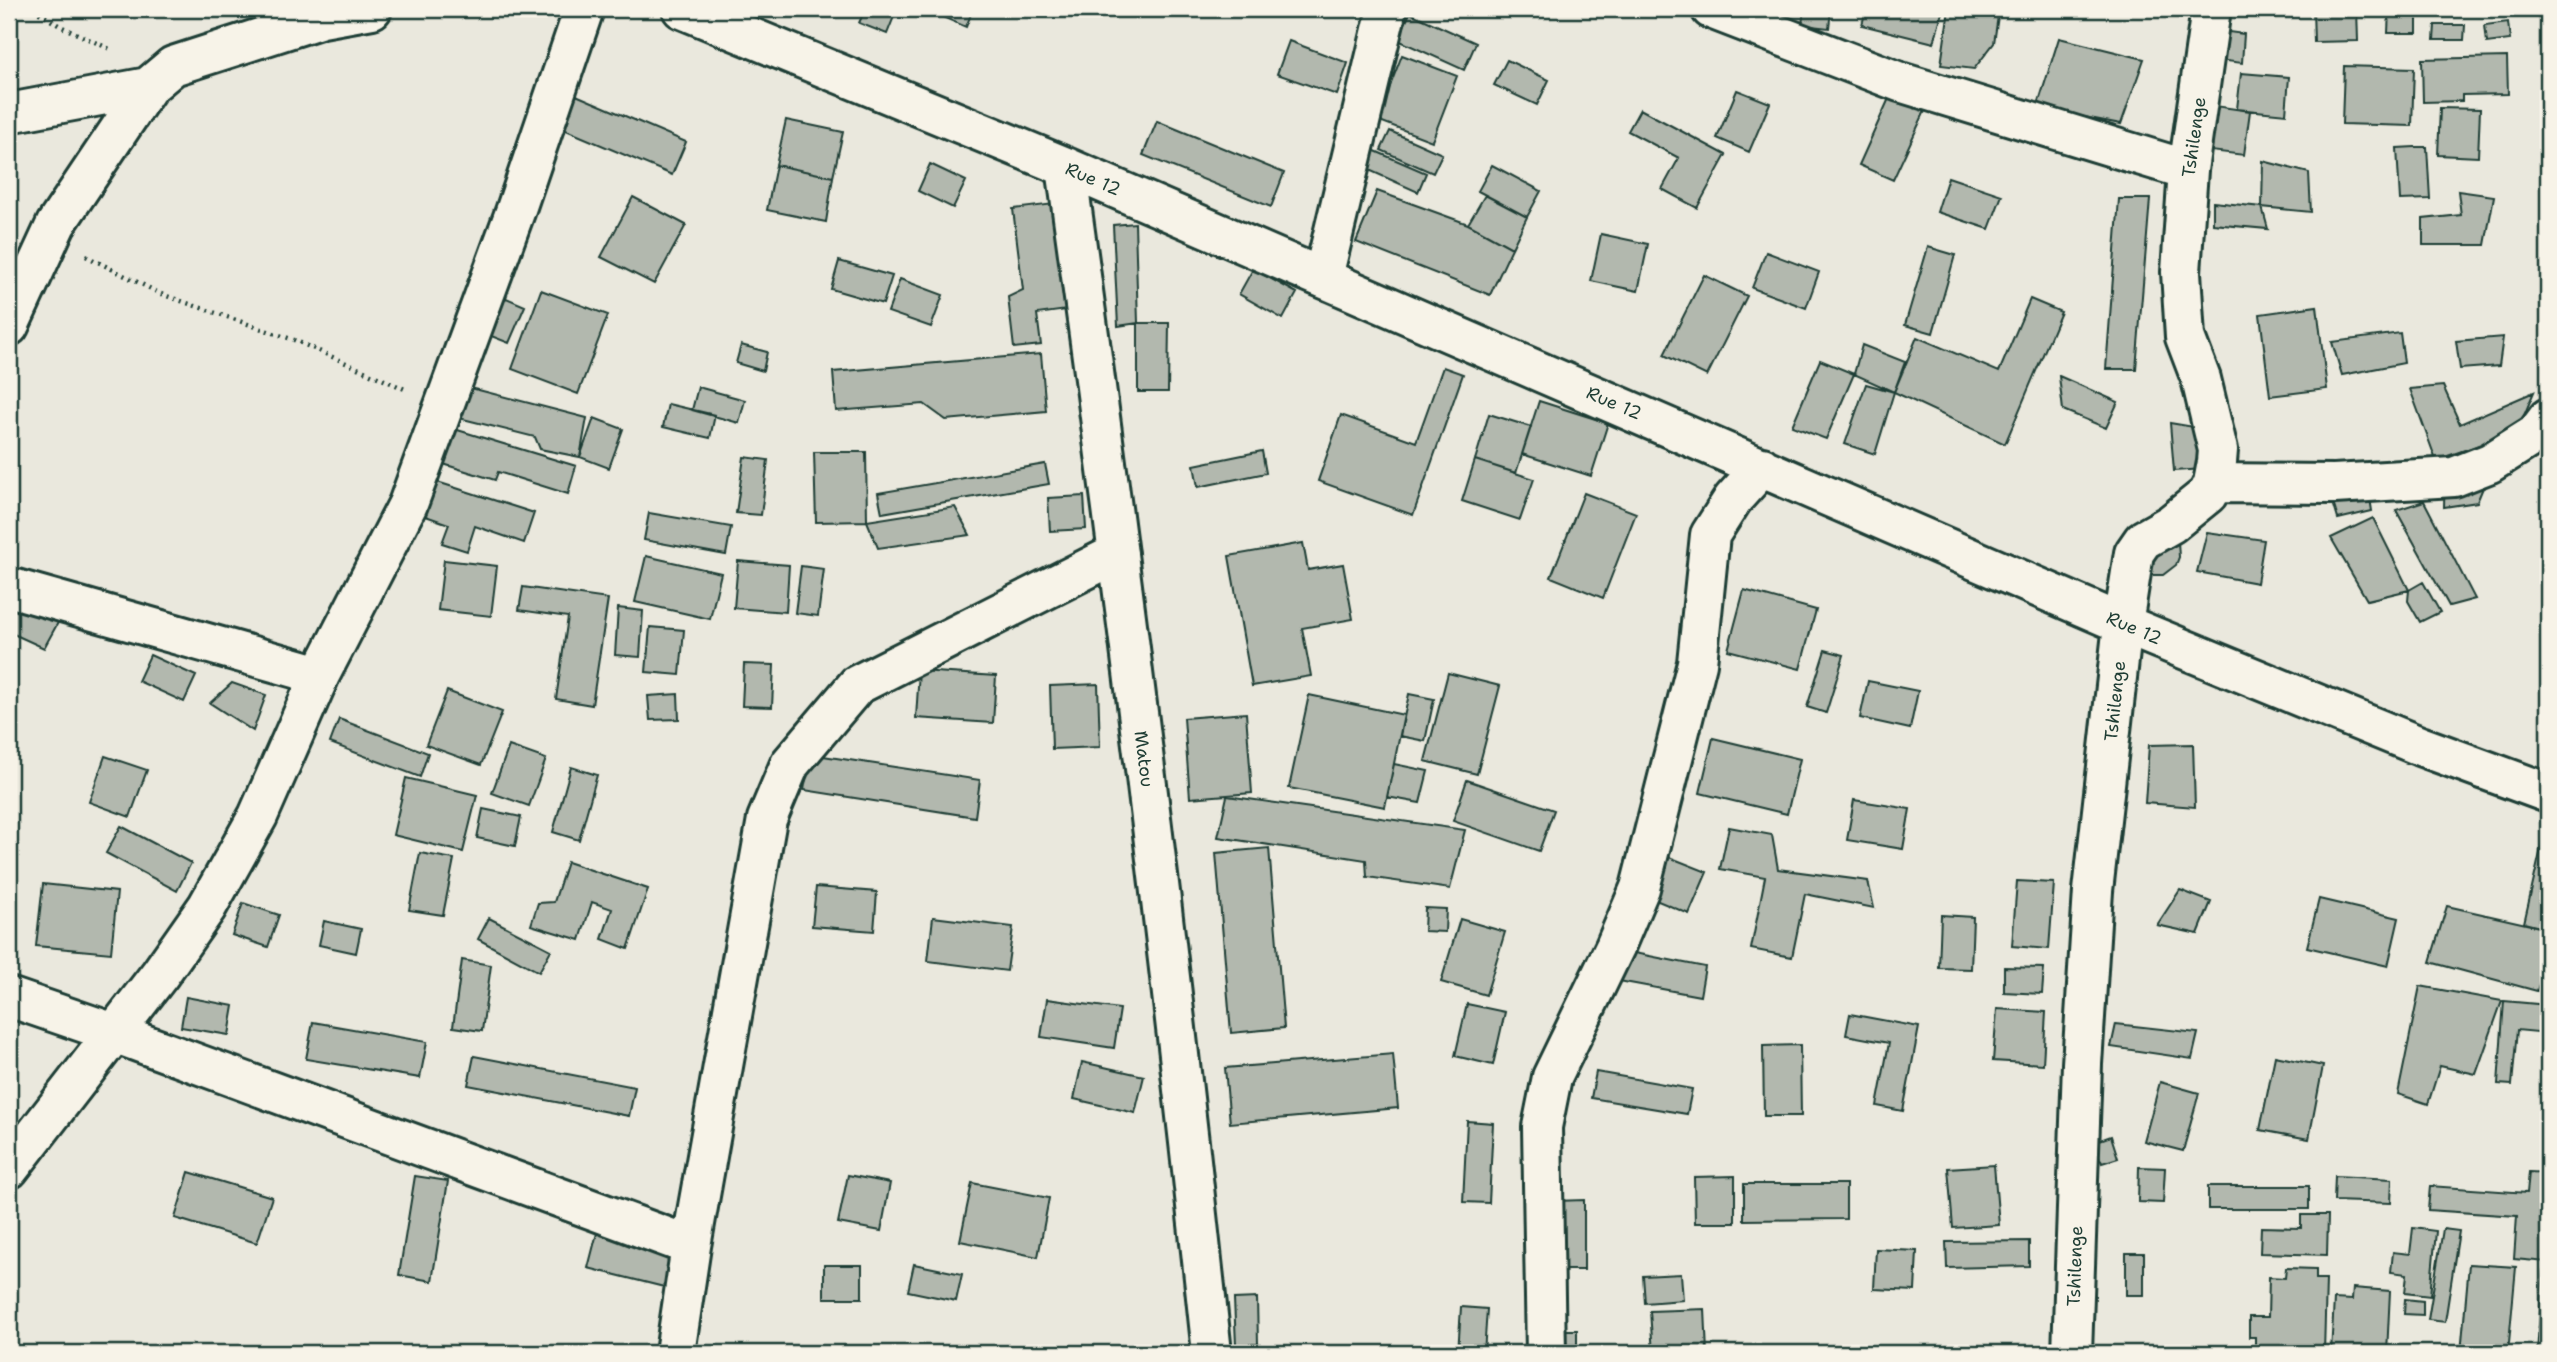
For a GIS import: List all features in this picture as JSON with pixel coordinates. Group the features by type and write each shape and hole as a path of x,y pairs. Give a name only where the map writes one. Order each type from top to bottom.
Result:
{"street":[{"path":"9,113 160,77 322,18 372,9"},
{"path":"9,1169 160,974 207,907 258,816 320,675 408,504 515,212 584,9"},
{"name":"Rue 12","path":"681,9 1066,167 2123,624 2420,746 2548,793"},
{"path":"1323,278 1387,9"},
{"path":"1711,9 1900,82 2188,170"},
{"name":"Tshilenge","path":"2072,1353 2082,1064 2094,891 2123,624 2134,554 2143,540 2188,512 2208,494 2213,483 2218,450 2201,379 2185,337 2181,272 2188,170 2211,9"},
{"path":"9,326 56,224 160,77"},
{"name":"Matou","path":"1066,167 1152,821 1212,1353"},
{"path":"2213,483 2334,484 2454,477 2490,463 2536,434 2548,418"},
{"path":"1546,1353 1542,1127 1552,1077 1615,947 1640,888 1698,663 1710,536 1733,499 1762,467"},
{"path":"675,1353 691,1246 767,819 790,764 857,685 1118,553"},
{"path":"9,587 320,675"},
{"path":"9,997 114,1033 691,1246"}],"path":[{"path":"33,9 92,43 141,61 160,77"},
{"path":"51,237 161,294 294,340 443,406"}],"building":[{"path":"865,9 897,9 887,34 859,23"},
{"path":"924,9 973,9 966,27"},
{"path":"1804,9 1831,9 1829,28 1802,25"},
{"path":"1866,9 1943,9 1934,43 1862,25"},
{"path":"1949,9 1999,9 1994,43 1974,69 1941,65"},
{"path":"2313,9 2357,9 2358,41 2314,42"},
{"path":"2389,9 2417,9 2417,33 2388,33"},
{"path":"1410,13 1476,43 1464,70 1398,40"},
{"path":"2508,22 2510,40 2487,43 2485,25"},
{"path":"2435,25 2465,25 2464,40 2434,40"},
{"path":"2214,30 2244,34 2242,63 2210,59"},
{"path":"2059,38 2144,59 2121,124 2037,108"},
{"path":"1289,41 1348,63 1337,95 1277,74"},
{"path":"1402,55 1457,76 1432,141 1377,120"},
{"path":"2507,57 2508,94 2462,95 2462,101 2423,102 2422,59"},
{"path":"1507,60 1549,80 1537,105 1494,85"},
{"path":"2344,66 2414,68 2412,126 2342,124"},
{"path":"2241,73 2289,77 2286,114 2237,109"},
{"path":"1737,90 1770,103 1749,152 1717,138"},
{"path":"569,92 686,142 672,175 554,125"},
{"path":"1890,96 1925,111 1893,180 1859,165"},
{"path":"2208,105 2250,111 2244,155 2202,150"},
{"path":"2440,108 2480,109 2478,157 2438,155"},
{"path":"1640,109 1726,155 1697,208 1662,189 1679,158 1628,131"},
{"path":"786,120 843,132 833,177 776,165"},
{"path":"1157,121 1284,173 1271,207 1143,155"},
{"path":"1390,131 1442,154 1433,173 1381,150"},
{"path":"1359,144 1426,173 1418,192 1351,162"},
{"path":"2427,147 2430,199 2400,200 2397,148"},
{"path":"2263,161 2309,173 2311,212 2262,207"},
{"path":"930,164 966,181 953,208 918,191"},
{"path":"776,165 833,177 826,222 767,210"},
{"path":"1492,165 1541,191 1527,217 1478,191"},
{"path":"1948,177 2002,195 1989,229 1937,212"},
{"path":"1377,191 1468,224 1512,248 1490,295 1356,242"},
{"path":"2458,191 2494,196 2485,245 2423,245 2423,219 2461,215"},
{"path":"1485,195 1527,217 1512,248 1468,224"},
{"path":"633,197 686,225 654,284 601,257"},
{"path":"2119,199 2150,199 2136,369 2106,369"},
{"path":"2213,202 2262,207 2268,229 2213,224"},
{"path":"1054,204 1067,310 1037,314 1041,345 1014,348 1008,297 1023,290 1013,209"},
{"path":"1135,223 1138,323 1118,326 1113,225"},
{"path":"1601,234 1648,244 1638,291 1591,281"},
{"path":"1928,247 1955,255 1933,333 1905,325"},
{"path":"1766,252 1819,272 1806,308 1752,288"},
{"path":"839,261 892,276 883,304 831,289"},
{"path":"1253,269 1297,293 1283,319 1239,294"},
{"path":"1704,275 1747,296 1707,376 1664,355"},
{"path":"900,279 943,295 931,327 888,312"},
{"path":"541,290 608,315 578,394 512,369"},
{"path":"497,294 525,306 509,343 481,332"},
{"path":"2030,299 2061,312 2005,444 1894,392 1917,337 1999,372"},
{"path":"2317,306 2327,389 2270,396 2260,314"},
{"path":"1138,323 1169,323 1168,392 1138,392"},
{"path":"2400,333 2404,363 2342,375 2332,342"},
{"path":"2503,337 2499,366 2460,369 2456,341"},
{"path":"741,345 767,352 763,371 736,363"},
{"path":"1862,345 1905,362 1894,392 1854,374"},
{"path":"1041,354 1046,411 946,420 924,404 836,411 833,372"},
{"path":"1820,360 1854,374 1826,439 1792,426"},
{"path":"1443,367 1463,374 1413,515 1318,481 1341,415 1416,442"},
{"path":"2059,376 2118,402 2106,428 2063,410"},
{"path":"1866,384 1894,392 1875,454 1845,444"},
{"path":"2443,386 2460,424 2534,392 2517,432 2436,460 2410,389"},
{"path":"467,387 587,418 580,457 540,449 535,437 459,418"},
{"path":"698,387 745,400 739,423 692,410"},
{"path":"1539,401 1608,423 1591,476 1522,454"},
{"path":"668,404 715,415 710,438 663,427"},
{"path":"1489,414 1531,427 1516,473 1475,460"},
{"path":"594,418 623,429 609,468 580,457"},
{"path":"2170,423 2200,428 2204,469 2174,471"},
{"path":"451,428 576,466 568,494 498,472 495,480 440,463"},
{"path":"1262,451 1266,473 1198,487 1194,465"},
{"path":"814,452 866,452 867,521 816,522"},
{"path":"744,457 768,460 761,515 736,513"},
{"path":"1475,460 1534,479 1520,520 1462,501"},
{"path":"1045,464 1049,484 882,513 878,493"},
{"path":"2445,471 2487,478 2477,502 2444,507"},
{"path":"428,479 534,513 524,543 475,526 467,551 442,543 449,524 417,513"},
{"path":"2368,485 2372,511 2338,519 2331,496"},
{"path":"1584,493 1636,513 1603,598 1551,577"},
{"path":"1084,496 1086,529 1050,531 1048,498"},
{"path":"2424,501 2475,599 2449,606 2396,510"},
{"path":"955,507 970,535 878,548 867,521"},
{"path":"649,513 731,527 726,555 644,540"},
{"path":"2373,518 2409,590 2367,600 2331,538"},
{"path":"2160,526 2178,541 2179,557 2176,565 2163,575 2145,575"},
{"path":"2207,532 2264,540 2257,583 2197,572"},
{"path":"1303,543 1308,570 1343,564 1353,619 1302,628 1311,676 1252,686 1229,556"},
{"path":"646,556 721,573 710,619 635,602"},
{"path":"444,560 497,566 491,616 438,610"},
{"path":"738,561 789,565 786,612 734,608"},
{"path":"801,566 824,569 818,616 795,613"},
{"path":"2423,582 2440,612 2420,622 2408,601 2409,590"},
{"path":"523,587 608,599 592,705 556,699 568,617 519,610"},
{"path":"1744,590 1816,610 1800,669 1728,650"},
{"path":"9,598 60,619 44,648 9,632"},
{"path":"618,608 643,611 640,657 615,655"},
{"path":"650,627 684,630 680,675 646,672"},
{"path":"1825,650 1844,655 1826,713 1807,707"},
{"path":"150,655 196,676 184,702 138,681"},
{"path":"744,664 774,665 772,707 742,706"},
{"path":"919,671 996,676 993,723 916,718"},
{"path":"1448,673 1500,686 1477,774 1425,761"},
{"path":"1868,681 1918,691 1910,729 1860,718"},
{"path":"232,683 266,695 253,731 210,703"},
{"path":"1098,684 1100,747 1052,749 1050,686"},
{"path":"447,691 502,712 481,765 426,745"},
{"path":"678,694 679,719 650,720 648,696"},
{"path":"1409,694 1434,699 1425,741 1400,736"},
{"path":"1309,695 1404,715 1385,807 1289,788"},
{"path":"1246,713 1252,793 1190,798 1184,718"},
{"path":"339,719 428,753 420,777 330,743"},
{"path":"1713,738 1800,759 1787,814 1700,793"},
{"path":"2193,744 2195,807 2145,803 2149,745"},
{"path":"509,746 546,759 529,806 492,793"},
{"path":"810,754 980,780 975,817 804,790"},
{"path":"105,756 147,770 130,817 89,802"},
{"path":"1394,764 1428,771 1420,803 1387,797"},
{"path":"571,767 597,775 579,840 553,832"},
{"path":"406,778 477,795 463,852 393,835"},
{"path":"1467,780 1554,810 1539,851 1453,821"},
{"path":"1227,796 1465,830 1450,889 1367,877 1366,860 1218,837"},
{"path":"1854,800 1910,809 1903,849 1847,840"},
{"path":"483,809 521,817 515,846 477,838"},
{"path":"121,826 191,863 177,891 106,853"},
{"path":"1729,827 1772,835 1778,869 1868,881 1874,908 1805,894 1792,957 1751,949 1765,877 1720,869"},
{"path":"2545,831 2548,832 2548,929 2524,923"},
{"path":"1269,848 1284,1028 1231,1033 1216,853"},
{"path":"420,853 454,859 443,915 409,910"},
{"path":"1664,855 1707,872 1689,914 1646,896"},
{"path":"567,862 648,889 628,949 602,939 612,909 592,902 580,940 531,925 538,903 554,902"},
{"path":"2017,881 2054,883 2049,949 2012,946"},
{"path":"43,884 117,892 111,953 36,946"},
{"path":"816,887 877,892 874,931 812,926"},
{"path":"2180,890 2211,902 2198,934 2157,925"},
{"path":"2319,899 2399,918 2388,966 2307,947"},
{"path":"243,903 279,915 268,947 232,935"},
{"path":"2447,906 2548,929 2548,953 2537,991 2430,962"},
{"path":"1425,908 1446,909 1445,932 1424,931"},
{"path":"1941,915 1973,917 1971,969 1939,968"},
{"path":"933,917 1013,927 1007,971 928,961"},
{"path":"489,918 551,950 539,972 478,939"},
{"path":"1460,919 1505,932 1486,995 1441,982"},
{"path":"324,921 361,929 356,953 319,945"},
{"path":"1614,949 1705,967 1700,996 1608,979"},
{"path":"462,960 491,965 482,1031 453,1027"},
{"path":"2004,967 2044,968 2042,994 2004,992"},
{"path":"2420,986 2502,1001 2476,1074 2440,1066 2428,1104 2398,1094"},
{"path":"186,997 234,1006 229,1035 181,1027"},
{"path":"1047,999 1120,1009 1114,1048 1041,1037"},
{"path":"2504,1001 2548,1005 2548,1033 2517,1030 2512,1085 2498,1084"},
{"path":"1467,1004 1505,1012 1493,1065 1455,1056"},
{"path":"1997,1009 2046,1012 2043,1064 1993,1061"},
{"path":"1850,1014 1919,1027 1903,1111 1877,1106 1889,1043 1846,1035"},
{"path":"313,1022 427,1042 420,1078 306,1059"},
{"path":"2116,1024 2198,1033 2192,1059 2111,1047"},
{"path":"1800,1045 1801,1116 1764,1116 1763,1046"},
{"path":"1393,1054 1398,1108 1230,1123 1225,1068"},
{"path":"474,1056 635,1087 629,1116 468,1085"},
{"path":"2275,1056 2323,1066 2309,1139 2260,1130"},
{"path":"1082,1062 1144,1076 1135,1113 1074,1099"},
{"path":"1596,1072 1692,1089 1687,1114 1591,1098"},
{"path":"2160,1082 2199,1093 2183,1151 2144,1141"},
{"path":"1467,1121 1493,1123 1489,1203 1463,1202"},
{"path":"2111,1136 2118,1158 2102,1163 2094,1142"},
{"path":"1994,1165 1999,1225 1953,1228 1948,1168"},
{"path":"2139,1167 2165,1168 2163,1203 2138,1202"},
{"path":"189,1172 272,1197 257,1243 175,1218"},
{"path":"2529,1172 2548,1173 2547,1262 2514,1259 2517,1216 2428,1210 2430,1186 2527,1193"},
{"path":"848,1175 890,1183 881,1231 838,1223"},
{"path":"415,1176 448,1181 432,1281 399,1275"},
{"path":"1735,1176 1735,1223 1695,1223 1694,1177"},
{"path":"2335,1176 2392,1179 2391,1203 2334,1201"},
{"path":"972,1183 1049,1198 1038,1257 960,1241"},
{"path":"1744,1184 1846,1184 1846,1219 1744,1220"},
{"path":"2208,1186 2309,1186 2309,1209 2208,1209"},
{"path":"1584,1200 1584,1270 1556,1270 1555,1201"},
{"path":"2301,1215 2328,1215 2327,1255 2260,1253 2261,1227 2301,1228"},
{"path":"2413,1228 2436,1231 2430,1296 2405,1293 2407,1274 2391,1272 2393,1252 2410,1254"},
{"path":"2443,1229 2459,1231 2445,1322 2428,1320"},
{"path":"597,1233 673,1252 664,1287 588,1268"},
{"path":"2029,1241 2029,1266 1947,1268 1946,1242"},
{"path":"1876,1249 1917,1251 1915,1291 1874,1289"},
{"path":"2126,1253 2144,1253 2144,1295 2126,1295"},
{"path":"914,1264 962,1274 956,1301 908,1291"},
{"path":"2469,1264 2516,1267 2508,1353 2461,1353"},
{"path":"824,1265 862,1265 862,1298 824,1298"},
{"path":"2286,1268 2316,1269 2316,1279 2326,1279 2324,1353 2255,1353 2255,1337 2249,1337 2249,1317 2268,1317 2269,1277 2285,1278"},
{"path":"2543,1270 2548,1271 2548,1353 2537,1352"},
{"path":"1681,1274 1683,1300 1645,1303 1643,1276"},
{"path":"2353,1288 2390,1291 2387,1353 2331,1353 2334,1299 2352,1300"},
{"path":"1257,1298 1258,1344 1236,1345 1234,1299"},
{"path":"2405,1299 2423,1301 2423,1315 2404,1314"},
{"path":"1461,1307 1487,1309 1484,1353 1458,1353"},
{"path":"1705,1309 1707,1353 1653,1353 1650,1311"},
{"path":"1547,1330 1577,1330 1577,1353 1548,1353"}]}
